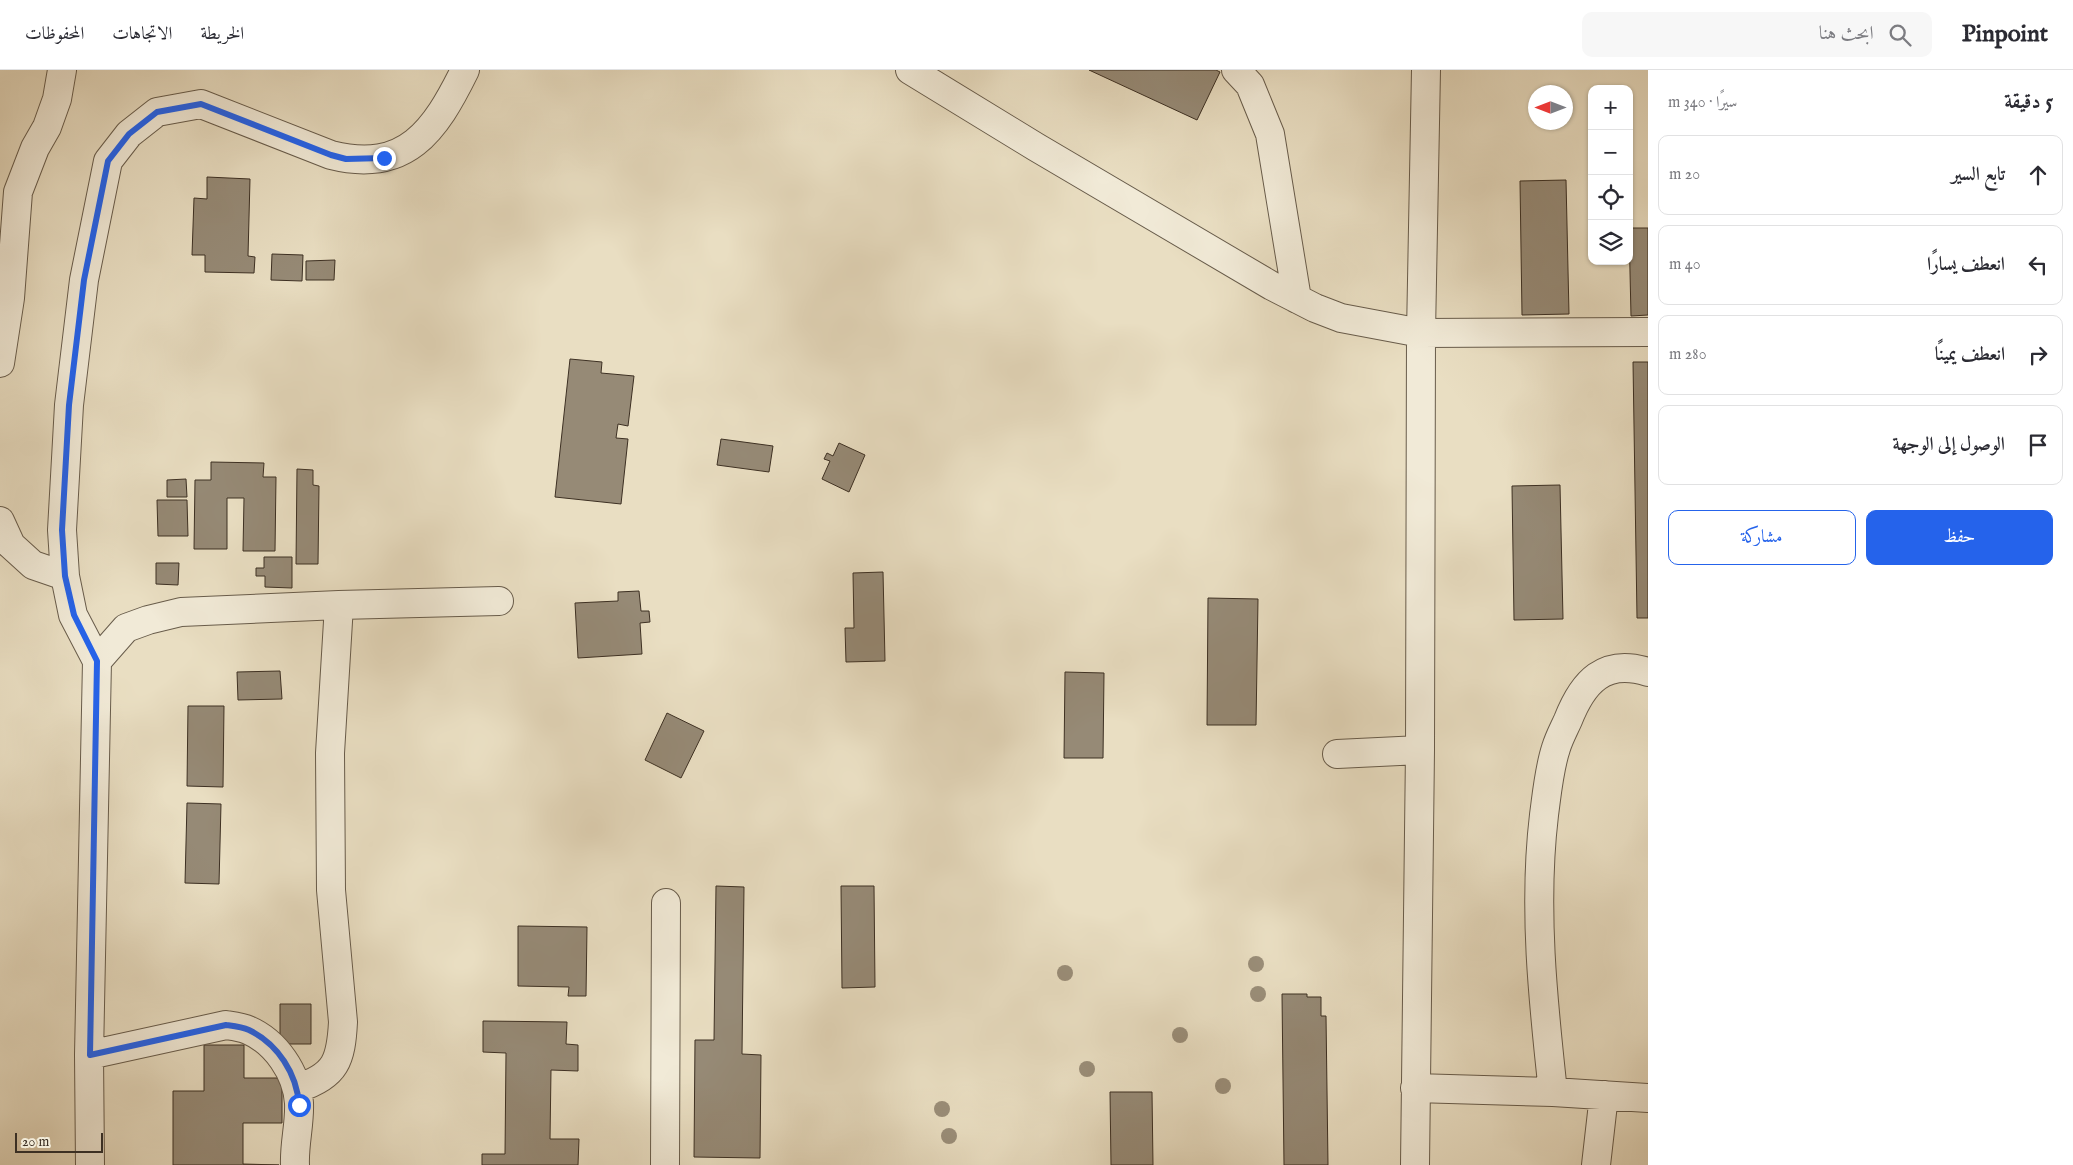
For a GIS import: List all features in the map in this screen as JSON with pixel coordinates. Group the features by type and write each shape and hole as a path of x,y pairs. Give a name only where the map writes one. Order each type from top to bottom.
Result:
{"street":[{"path":"0,363 10,298 18,192 35,148 47,127 57,99 62,70"},
{"path":"90,1165 90,1055 97,661 74,615 65,576 62,530 69,405 84,280 108,161 129,134 157,112 201,104 331,155 346,159 384,158 416,142 429,130 453,95 465,70"},
{"path":"910,70 1229,261 1315,308 1341,318 1421,333 1648,332"},
{"path":"1236,70 1250,85 1270,134 1297,298"},
{"path":"1415,1165 1420,750 1421,333 1426,70"},
{"path":"0,521 11,545 33,565 65,576"},
{"path":"97,661 126,628 180,612 339,605 499,602"},
{"path":"298,1088 324,1076 338,1058 342,1042 343,1022 331,890 330,812 330,753 339,605"},
{"path":"1553,1092 1543,986 1540,906 1541,843 1547,788 1556,748 1572,708 1591,680 1601,673 1623,668 1648,672"},
{"path":"1337,754 1420,750"},
{"path":"666,903 666,1165"},
{"path":"90,1055 226,1025 247,1029 261,1038 280,1055 290,1069 298,1088 299,1105 294,1165"},
{"path":"1415,1088 1553,1092 1648,1098"},
{"path":"1596,1165 1604,1095"}],"building":[{"path":"1089,70 1216,70 1220,72 1197,120"},
{"path":"207,177 250,179 248,256 255,257 254,273 205,272 205,255 192,255 194,198 207,199"},
{"path":"1566,180 1569,314 1522,315 1520,181"},
{"path":"1633,228 1648,228 1648,315 1631,316 1630,265 1633,265"},
{"path":"272,254 303,255 302,281 271,280"},
{"path":"335,260 334,280 306,280 306,261"},
{"path":"570,359 602,362 601,373 634,376 628,426 618,424 616,438 628,439 621,504 555,497"},
{"path":"1633,362 1648,362 1648,618 1637,618"},
{"path":"721,439 773,446 769,472 717,465"},
{"path":"839,443 865,455 849,492 822,479 830,461 824,459 827,453 833,456"},
{"path":"211,462 264,463 263,477 276,477 275,551 243,551 244,498 227,498 227,549 194,549 195,480 211,480"},
{"path":"297,469 313,470 313,485 319,486 318,564 296,564"},
{"path":"186,479 187,497 167,497 167,480"},
{"path":"1560,485 1563,619 1514,620 1512,486"},
{"path":"157,500 187,500 188,536 158,536"},
{"path":"264,557 292,557 292,588 265,587 265,576 256,576 256,568 264,568"},
{"path":"156,563 179,563 178,585 156,584"},
{"path":"883,572 885,661 846,662 845,628 854,628 853,573"},
{"path":"639,591 641,611 649,611 650,622 640,623 642,654 578,658 575,603 618,601 618,592"},
{"path":"1208,598 1258,599 1256,725 1207,725"},
{"path":"280,671 282,699 238,700 237,672"},
{"path":"1065,672 1104,673 1103,758 1064,758"},
{"path":"188,706 224,706 223,787 187,786"},
{"path":"667,713 704,731 681,778 645,760"},
{"path":"187,803 221,804 219,884 185,883"},
{"path":"716,886 744,887 742,1054 761,1055 760,1158 694,1157 695,1040 714,1040"},
{"path":"841,886 874,886 875,987 842,988"},
{"path":"518,926 587,927 586,996 568,996 569,987 518,986"},
{"path":"1282,994 1307,994 1307,997 1321,997 1321,1016 1326,1016 1328,1165 1284,1165"},
{"path":"280,1004 311,1004 311,1044 280,1044"},
{"path":"483,1021 567,1022 566,1044 578,1045 578,1071 551,1070 550,1139 579,1139 578,1165 482,1165 482,1154 505,1154 506,1053 483,1052"},
{"path":"204,1045 244,1045 244,1078 282,1078 282,1123 243,1123 243,1164 279,1165 173,1165 173,1091 204,1091"},
{"path":"1110,1092 1152,1092 1153,1165 1111,1165"}],"route":[{"path":"299,1105 298,1088 290,1069 280,1055 261,1038 247,1029 226,1025 90,1055 97,661 74,615 65,576 62,530 69,405 84,280 108,161 129,134 157,112 201,104 331,155 346,159 384,158"}]}
